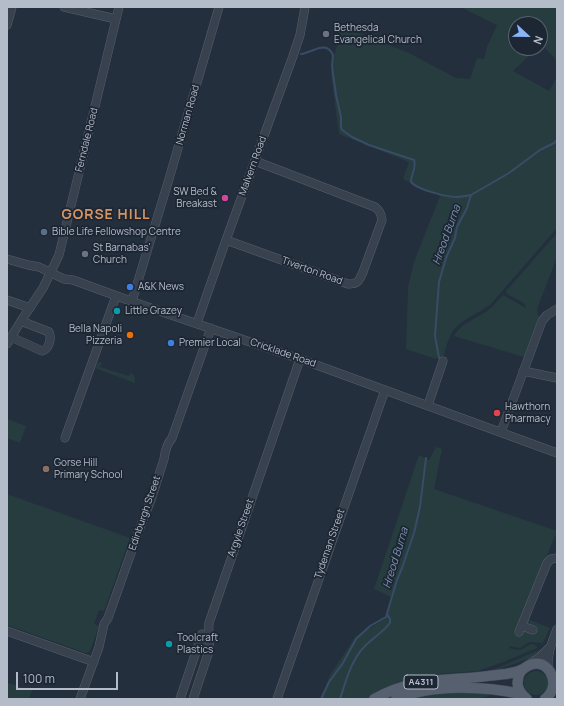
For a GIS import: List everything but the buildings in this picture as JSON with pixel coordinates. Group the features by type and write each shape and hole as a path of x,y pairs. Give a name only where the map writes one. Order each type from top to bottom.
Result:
{"main road":[{"name":"A4311","path":"374,699 393,690 419,682 506,674 516,672 531,665 540,664 552,670"},
{"name":"A4311","path":"523,697 517,684 520,673 525,668"},
{"path":"549,696 555,686 552,670"},
{"name":"A4311","path":"396,699 415,693 444,688 489,689 523,697"}],"street":[{"path":"7,25 12,7"},
{"path":"64,7 116,19"},
{"name":"Ferndale Road","path":"9,341 43,288 60,251 119,7"},
{"name":"Norman Road","path":"132,302 219,7"},
{"name":"Malvern Road","path":"197,323 297,44 305,7"},
{"name":"Tiverton Road","path":"226,240 348,284 357,283 363,272 382,220 379,210 375,207 255,161"},
{"name":"Cricklade Road","path":"7,259 39,267 64,279 73,280 132,302 300,359 557,453"},
{"path":"65,438 116,296"},
{"path":"7,300 30,308"},
{"path":"501,432 542,321 547,315 557,309"},
{"path":"9,341 42,351 47,348 50,339 49,332 21,321"},
{"name":"Edinburgh Street","path":"80,699 99,647 104,624 108,618 148,508 167,447 172,438 211,328"},
{"name":"Argyle Street","path":"193,699 209,651 209,623 300,359"},
{"path":"428,405 443,361"},
{"path":"523,370 557,378"},
{"name":"Tydeman Street","path":"277,699 385,390"},
{"path":"533,630 520,629 547,563 551,559 557,558"},
{"path":"552,670 548,660 550,647 557,629"},
{"path":"7,631 94,662"},
{"path":"180,699 202,634"},
{"path":"525,668 540,657 550,647"}],"green space":[{"path":"460,7 557,7 557,61 548,51 548,16 508,16 508,56 529,56 513,71 549,91 557,77 557,228 491,304 459,324 448,340 442,360 437,357 436,359 406,349 408,287 414,262 440,196 403,179 409,162 339,134 331,74 334,56 338,43 340,26 409,53 456,78 470,79 477,58 484,59 487,47 497,25"},
{"path":"557,233 557,257 537,309 539,318 524,357 454,336 465,324 483,314 503,295 526,308 524,303 507,294 506,291"},
{"path":"100,362 102,363 100,367 129,376 131,373 134,377 135,383 95,368"},
{"path":"7,419 26,426 20,443 7,438"},
{"path":"436,447 442,449 434,489 557,531 515,633 521,635 531,626 527,622 527,619 550,628 543,643 529,642 522,647 518,648 510,646 509,648 518,650 531,644 537,646 537,648 478,671 438,674 410,679 379,690 366,699 321,699 330,675 356,636 385,619 393,598 374,589 419,455 429,460"},
{"path":"7,494 130,538 104,611 99,610 94,624 99,626 90,651 86,653 7,625"},
{"path":"541,649 534,657 493,671 493,670"},
{"path":"536,671 544,675 548,683 544,691 536,695 528,691 524,683 528,675"},
{"path":"7,683 32,690 29,699 7,699"},
{"path":"448,692 492,695 477,699 408,699"}],"waterway":[{"path":"301,54 323,47 330,50 333,55 332,66 342,130 352,137 369,145 414,160 415,165 411,182 419,188 455,197 471,195"},
{"name":"Hreod Burna","path":"439,358 435,336 439,282 446,258 455,238 457,227 467,208 471,195 509,173 540,150 557,140"},
{"name":"Hreod Burna","path":"321,699 329,682 343,663 356,639 370,626 386,617 397,580 414,533 420,507 426,458"},
{"name":"Hreod Burna","path":"340,699 356,658 365,646 390,623 390,619 387,614"}],"place":[{"name":"Bethesda Evangelical Church","path":"326,34"},
{"name":"SW Bed & Breakast","path":"225,198"},
{"name":"Bible Life Fellowshop Centre","path":"44,232"},
{"name":"St Barnabas' Church","path":"85,254"},
{"name":"A&K News","path":"130,287"},
{"name":"Little Grazey","path":"117,311"},
{"name":"Bella Napoli Pizzeria","path":"130,335"},
{"name":"Premier Local","path":"171,343"},
{"name":"Hawthorn Pharmacy","path":"497,413"},
{"name":"Gorse Hill Primary School","path":"46,469"},
{"name":"Toolcraft Plastics","path":"169,644"}],"district":[{"name":"GORSE HILL","path":"106,215"}]}
